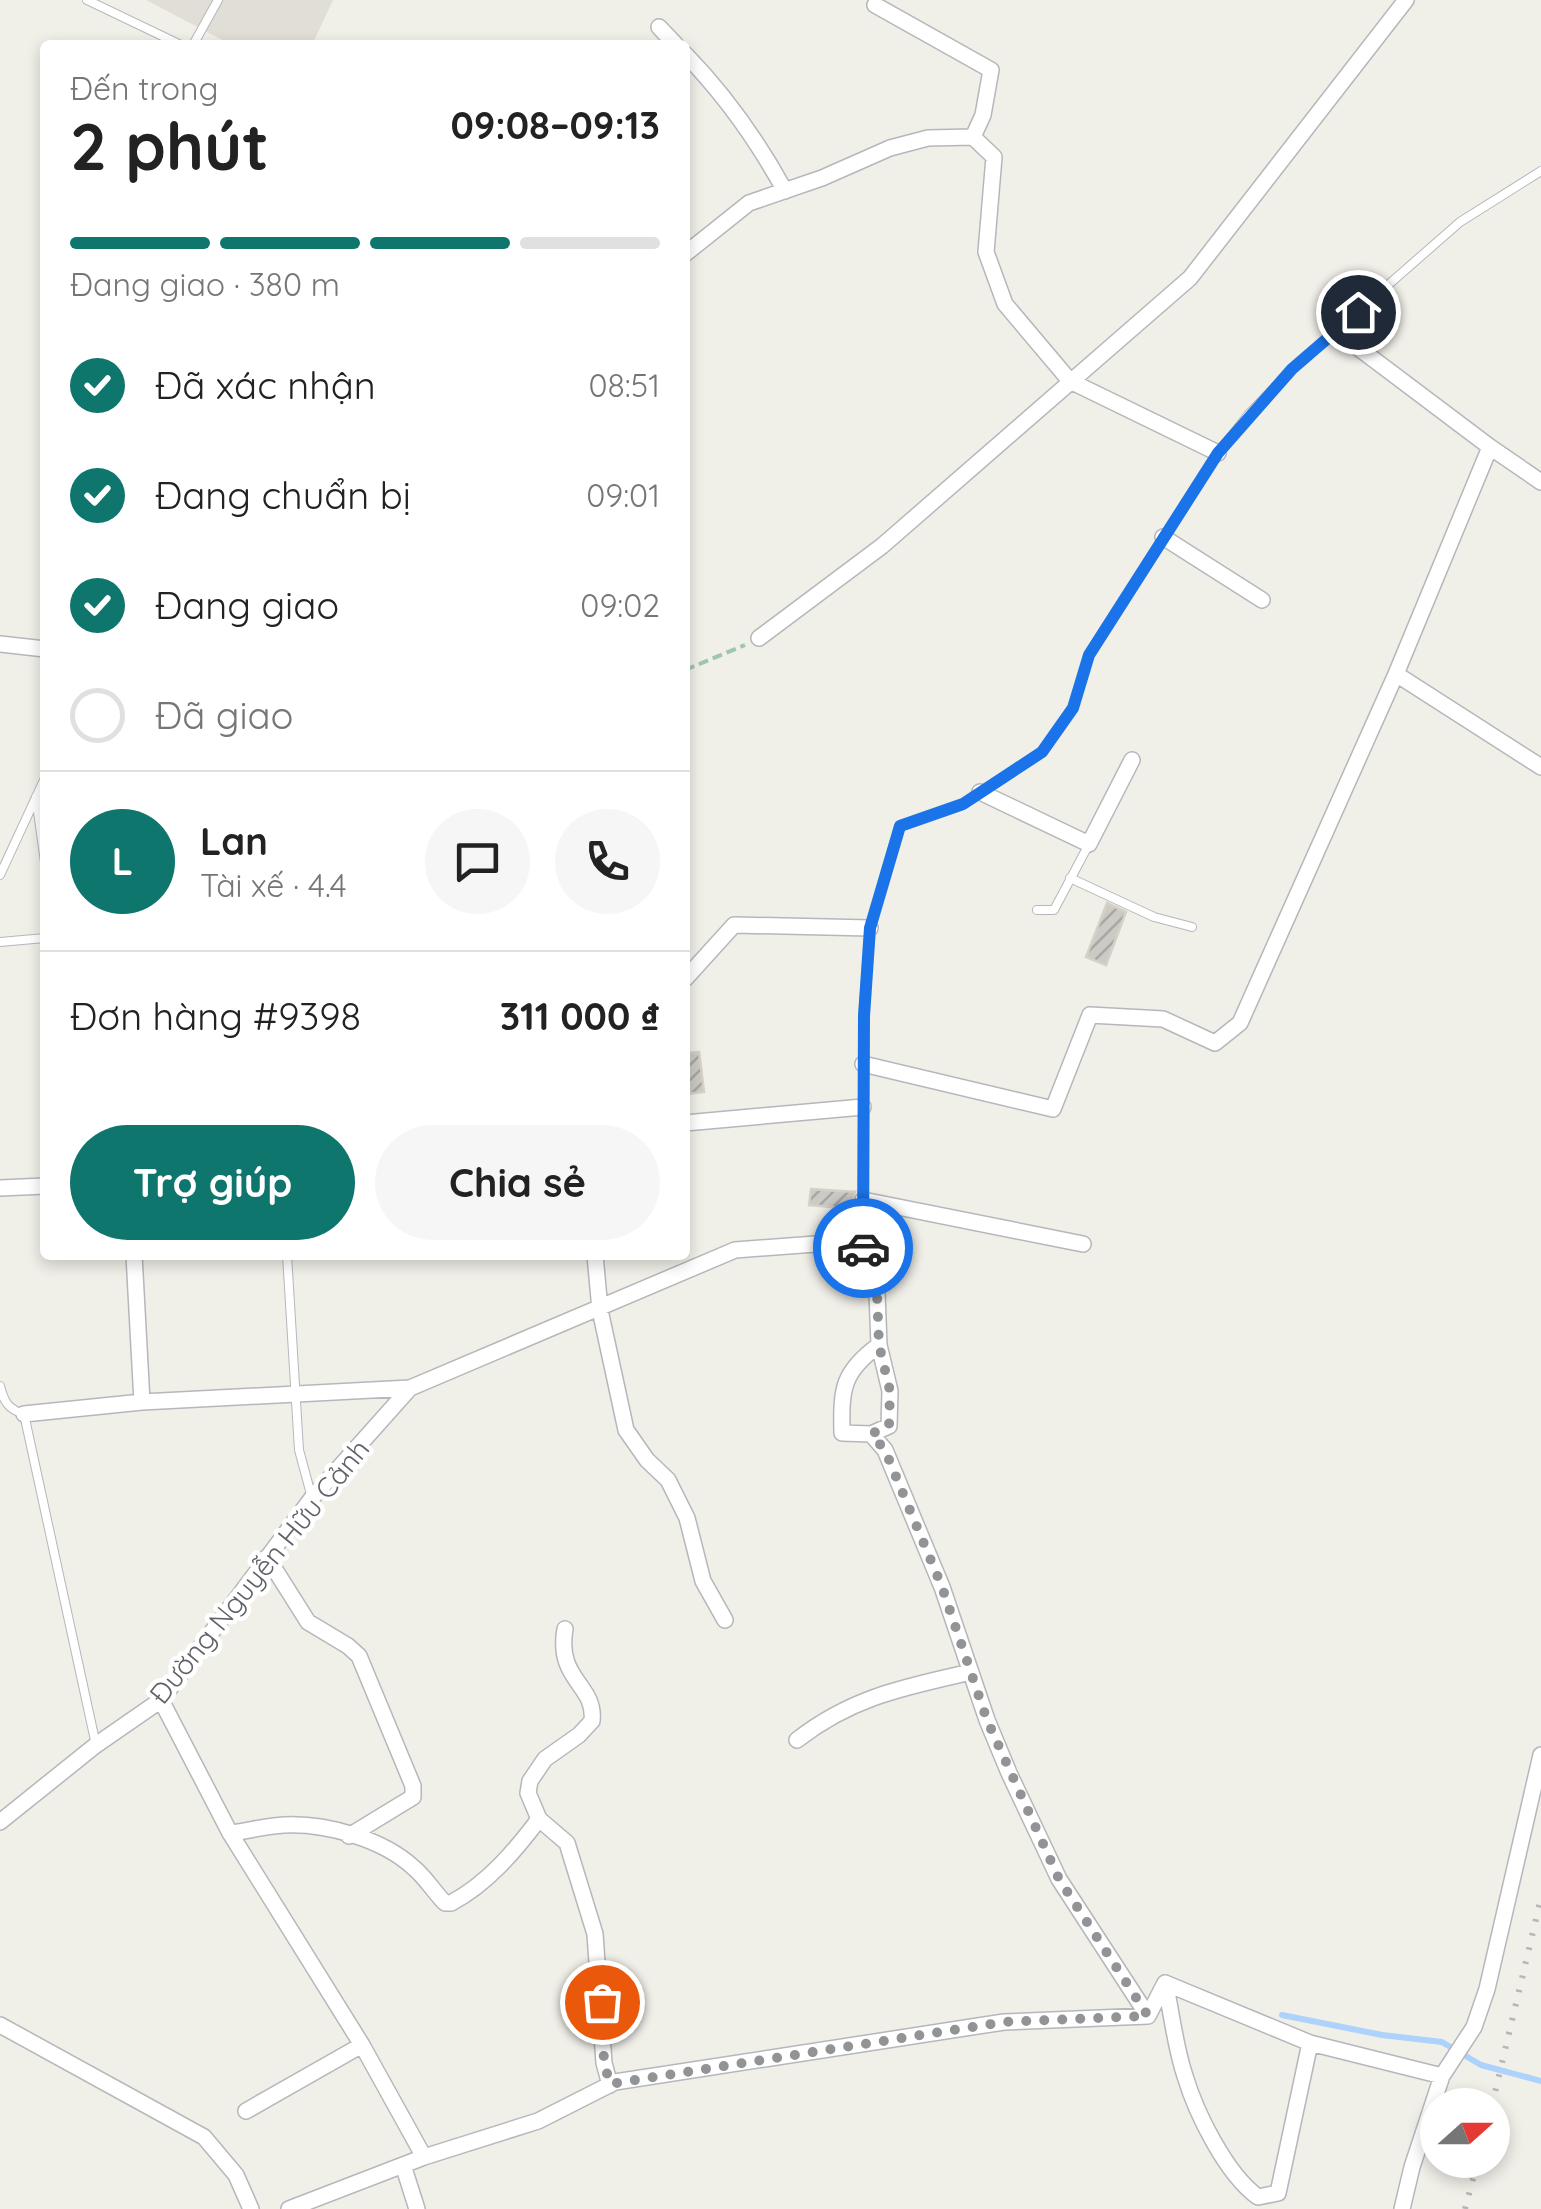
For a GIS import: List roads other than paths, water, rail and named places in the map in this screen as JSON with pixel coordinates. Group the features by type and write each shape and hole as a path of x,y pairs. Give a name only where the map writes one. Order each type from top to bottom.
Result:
{"street":[{"path":"759,638 882,546 1190,278 1406,0"},
{"path":"874,5 992,70 983,114 973,137"},
{"path":"659,27 671,40"},
{"path":"690,59 746,124 785,191"},
{"path":"690,250 749,204 890,148 928,138 973,137 994,158 986,252 1005,304 1070,381 1218,453"},
{"path":"1336,331 1541,482"},
{"path":"863,1064 1053,1109 1090,1015 1162,1019 1215,1043 1227,1036 1240,1022 1396,674 1490,447"},
{"path":"1162,537 1262,600"},
{"path":"0,644 40,649"},
{"path":"1396,674 1541,767"},
{"path":"980,792 1088,844 1132,760"},
{"path":"690,974 734,926 870,928"},
{"path":"690,1123 863,1108"},
{"path":"0,1188 40,1186"},
{"path":"863,1200 1082,1244"},
{"name":"Đường Nguyễn Hữu Cảnh","path":"0,1822 96,1745 161,1700 312,1498 410,1388 735,1250 829,1243 863,1260"},
{"path":"134,1260 142,1402"},
{"path":"595,1260 600,1310 626,1430 647,1460 668,1480 687,1518 703,1582 725,1620"},
{"path":"863,1260 877,1293 879,1345 890,1391 889,1426 871,1434 842,1433 841,1394 855,1362 879,1345"},
{"path":"24,1414 142,1402 410,1388"},
{"path":"871,1434 885,1450 942,1587 1009,1773 1059,1879 1148,2016"},
{"path":"267,1557 308,1622 360,1656 414,1786 409,1801 350,1836"},
{"path":"565,1629 563,1656 588,1698 592,1721 545,1759 530,1780 528,1793 539,1819 567,1843 594,1934 604,2063 610,2084"},
{"path":"797,1740 826,1717 874,1695 971,1672"},
{"path":"161,1700 230,1833 362,2045 424,2157"},
{"path":"1402,2209 1443,2074 1474,2026 1492,1971 1541,1756"},
{"path":"230,1833 285,1825 350,1836 389,1849 414,1867 445,1903 451,1903 487,1878 539,1819"},
{"path":"1148,2016 1166,1983"},
{"path":"1166,1983 1310,2043 1443,2074"},
{"path":"1166,1983 1184,2076 1202,2119 1247,2190 1258,2197 1275,2201 1310,2043"},
{"path":"289,2209 424,2157 538,2120 610,2084 1004,2022 1148,2016"},
{"path":"0,2026 204,2137 236,2175 252,2209"},
{"path":"246,2111 362,2045"},
{"path":"403,2165 416,2209"}],"lane":[{"path":"86,0 170,40"},
{"path":"197,40 218,0"},
{"path":"863,1260 863,1064 870,928 900,826 963,804 1042,752 1073,708 1089,655 1218,453 1292,369 1460,222 1541,170"},
{"path":"0,875 40,788"},
{"path":"36,797 40,826"},
{"path":"1037,910 1054,910 1088,844"},
{"path":"1070,878 1154,917 1192,927"},
{"path":"0,942 40,938"},
{"path":"287,1260 299,1450 312,1498"},
{"path":"0,1386 12,1410 24,1414 96,1745"}],"waterway":[{"path":"1282,2015 1382,2035 1442,2042 1481,2065 1541,2081"}],"railway":[{"path":"1496,2088 1541,1898"},
{"path":"1465,2209 1473,2178"}]}
